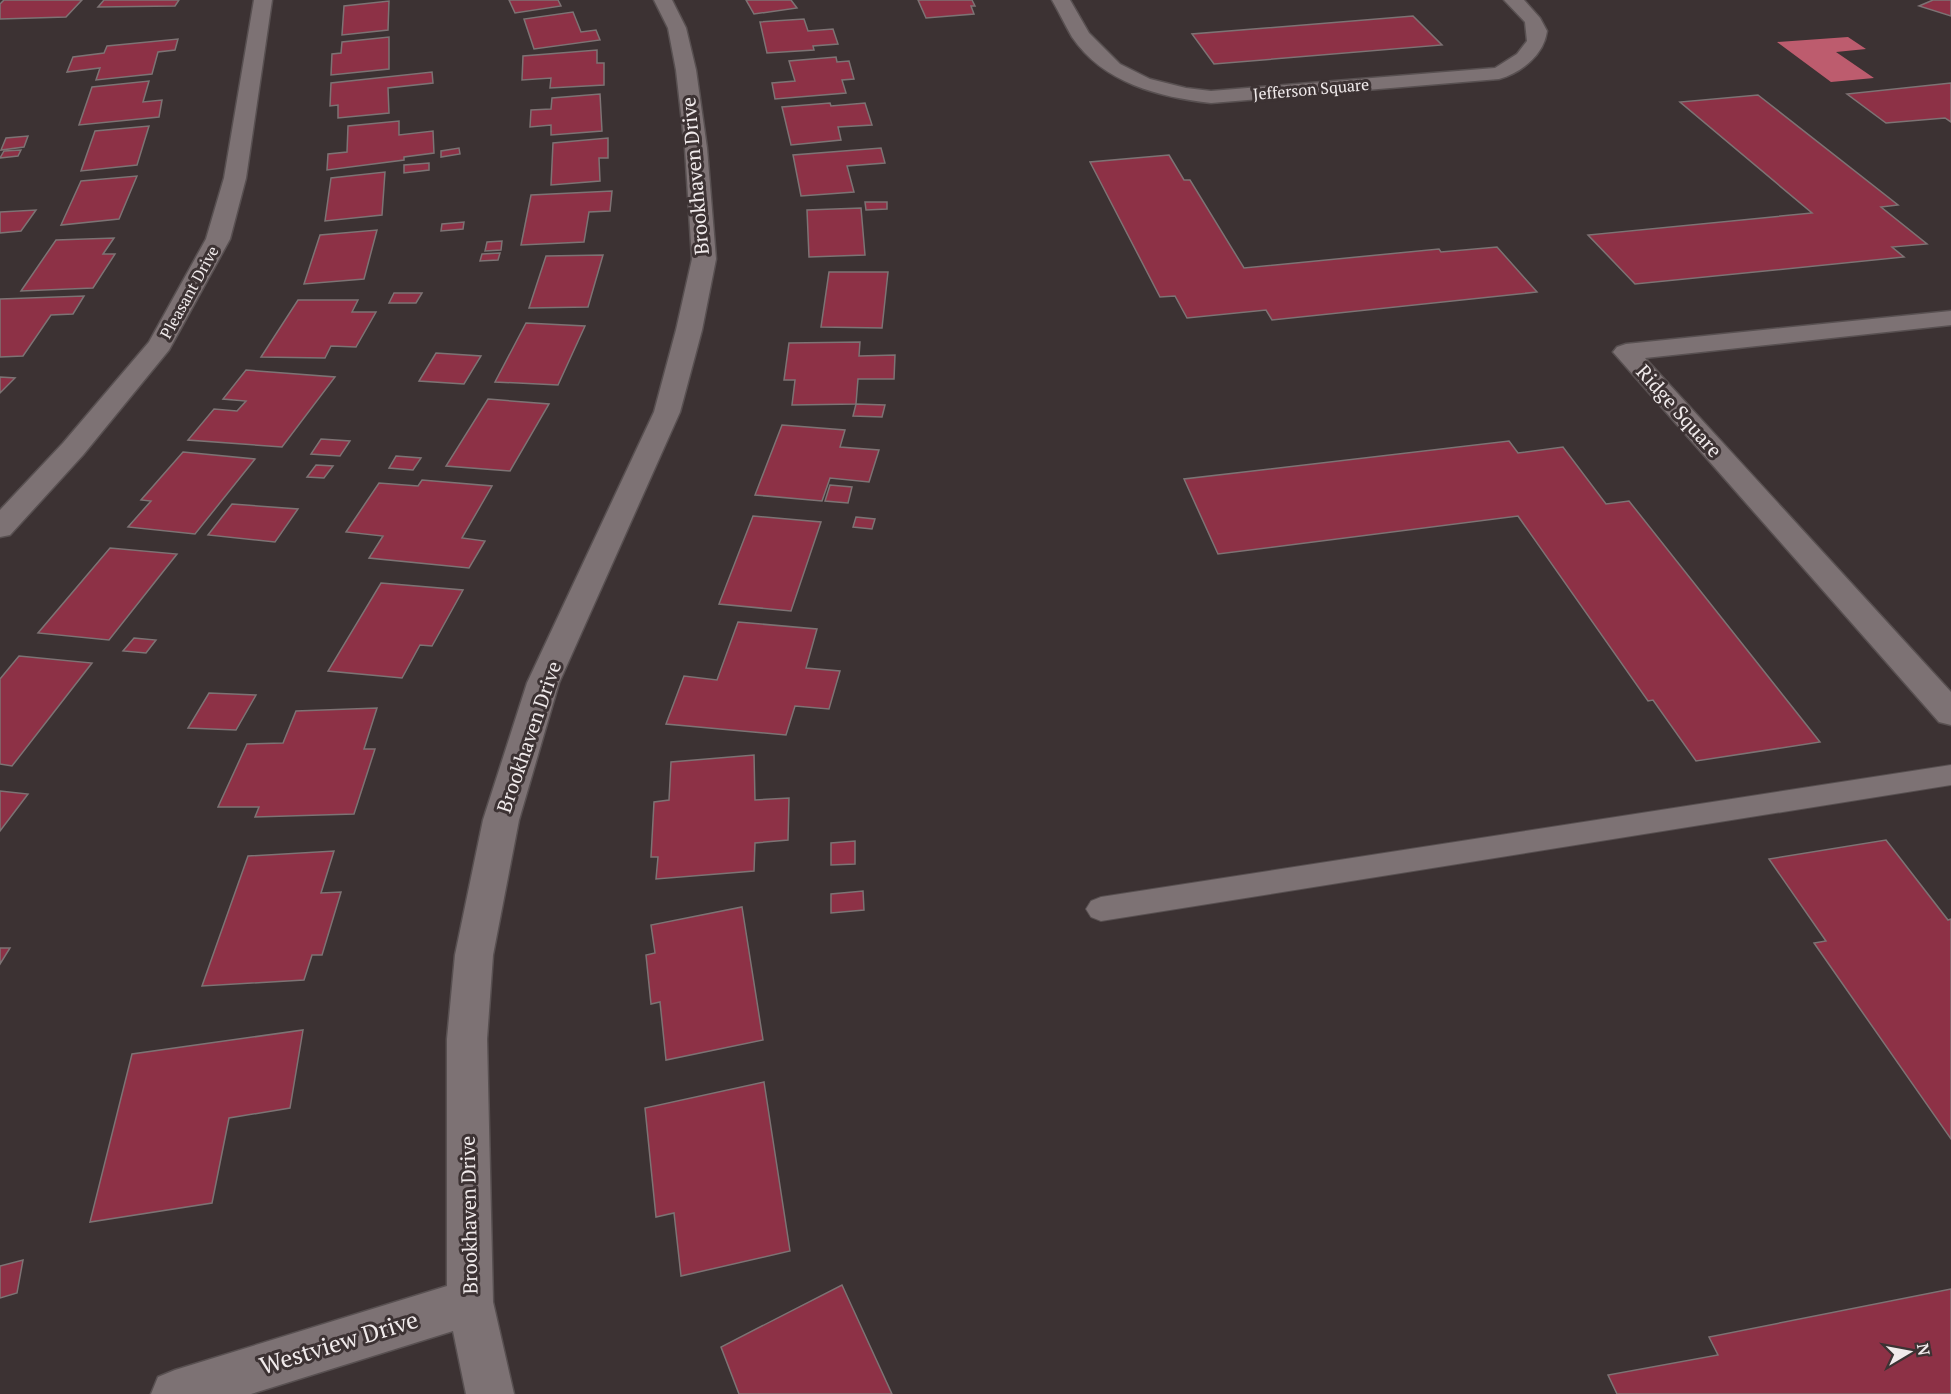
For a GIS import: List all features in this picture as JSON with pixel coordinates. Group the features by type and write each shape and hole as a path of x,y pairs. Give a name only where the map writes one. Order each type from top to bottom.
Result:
{"street":[{"name":"Pleasant Drive","path":"0,528 73,449 160,345 218,239 235,178 263,0"},
{"name":"Brookhaven Drive","path":"490,1394 470,1302 467,1039 474,955 501,820 543,682 667,412 689,330 704,259 696,148 686,70 677,28 663,0"},
{"name":"Jefferson Square","path":"1061,0 1081,36 1113,68 1162,89 1211,97 1499,72 1528,56 1536,46 1538,36 1536,25 1529,14 1513,0"},
{"name":"Ridge Square","path":"1951,318 1626,352 1951,713"},
{"name":"Westview Drive","path":"175,1394 470,1302"}],"lane":[{"path":"1101,909 1951,774"}],"shaded area":[{"path":"1848,37 1866,49 1836,52 1874,78 1831,82 1777,42"}],"building":[{"path":"4,0 82,0 66,17 0,19 0,4"},
{"path":"104,0 179,0 175,6 98,7"},
{"path":"509,0 558,0 561,6 515,13"},
{"path":"746,0 791,0 797,8 754,14"},
{"path":"918,0 972,0 975,6 971,6 974,14 926,18"},
{"path":"1933,0 1951,0 1951,16 1919,6"},
{"path":"389,1 388,30 342,35 344,6"},
{"path":"573,12 581,32 596,30 600,40 534,49 524,19"},
{"path":"1413,16 1442,45 1214,64 1192,34"},
{"path":"804,19 808,31 833,29 838,44 813,46 814,50 767,53 760,22"},
{"path":"389,37 389,69 331,75 332,54 341,53 342,42"},
{"path":"178,39 175,50 158,52 152,74 96,80 100,68 67,72 73,57 104,53 107,46"},
{"path":"597,50 597,63 604,63 604,85 550,88 551,78 522,80 523,56"},
{"path":"836,57 837,62 849,61 854,79 842,80 846,93 775,99 772,83 795,81 789,61"},
{"path":"432,72 433,83 388,88 389,113 338,118 338,105 330,106 331,83"},
{"path":"149,81 143,102 162,100 159,117 79,125 92,87"},
{"path":"1951,83 1951,122 1945,118 1886,123 1847,94"},
{"path":"600,94 602,131 551,135 551,125 530,127 531,110 551,109 552,98"},
{"path":"1758,95 1898,205 1881,207 1927,244 1892,247 1904,257 1635,284 1588,235 1812,213 1680,102"},
{"path":"830,103 831,106 865,103 872,125 838,127 841,140 791,145 782,107"},
{"path":"399,121 399,135 433,131 434,153 404,157 404,160 327,170 328,154 347,152 348,126"},
{"path":"149,126 137,165 81,171 95,131"},
{"path":"28,136 24,147 1,150 6,138"},
{"path":"608,138 608,158 599,158 600,181 551,185 553,143"},
{"path":"459,148 460,154 441,157 441,151"},
{"path":"881,148 885,163 847,166 854,192 801,196 793,155"},
{"path":"21,150 18,156 0,158 4,151"},
{"path":"1169,155 1184,180 1190,180 1244,268 1439,249 1441,252 1497,247 1537,292 1272,320 1266,310 1187,318 1175,296 1160,297 1090,162"},
{"path":"429,163 429,170 404,173 404,165"},
{"path":"385,172 382,215 325,221 331,178"},
{"path":"137,176 119,219 61,225 81,181"},
{"path":"612,191 610,211 589,212 584,242 521,245 531,195"},
{"path":"865,202 887,202 887,209 866,210"},
{"path":"861,208 865,255 809,257 807,210"},
{"path":"36,210 21,231 0,233 0,212"},
{"path":"464,222 463,229 441,231 442,224"},
{"path":"377,230 364,279 304,284 320,235"},
{"path":"114,238 103,254 115,254 93,288 21,291 56,240"},
{"path":"502,241 501,250 485,251 487,242"},
{"path":"500,253 498,260 480,261 482,254"},
{"path":"603,255 588,307 529,308 546,256"},
{"path":"829,272 888,272 882,328 821,327"},
{"path":"394,293 422,293 416,303 389,303"},
{"path":"84,296 73,314 51,315 23,356 0,357 0,299"},
{"path":"298,300 358,300 352,312 376,312 356,347 331,346 325,358 261,357"},
{"path":"526,323 585,326 558,385 495,382"},
{"path":"860,342 859,356 895,355 894,379 858,379 856,404 792,405 795,380 784,380 789,343"},
{"path":"436,353 481,356 464,384 419,381"},
{"path":"246,370 335,377 282,447 188,440 214,409 237,411 246,401 223,399"},
{"path":"0,377 15,378 0,393"},
{"path":"488,399 549,404 510,471 446,466"},
{"path":"856,404 885,405 882,417 853,416"},
{"path":"782,425 845,430 840,447 879,450 869,482 830,478 822,501 755,495"},
{"path":"321,439 350,441 340,456 311,454"},
{"path":"1509,441 1518,453 1563,447 1606,504 1629,501 1820,742 1696,761 1653,700 1648,701 1518,516 1218,554 1184,479"},
{"path":"183,452 255,459 195,534 128,527 151,501 141,500"},
{"path":"396,456 421,458 413,470 389,468"},
{"path":"316,465 333,466 324,478 307,477"},
{"path":"422,480 492,486 462,538 485,541 469,568 369,558 383,536 346,532 379,483 418,486"},
{"path":"830,485 852,487 848,503 825,501"},
{"path":"232,504 298,509 275,542 208,535"},
{"path":"753,516 821,522 791,611 719,604"},
{"path":"856,517 875,519 872,529 853,527"},
{"path":"110,548 177,554 109,640 38,633"},
{"path":"381,583 463,590 432,646 420,645 402,678 328,671"},
{"path":"738,622 817,629 806,668 840,671 829,709 795,706 786,735 666,724 684,676 717,680"},
{"path":"134,638 156,640 146,653 123,651"},
{"path":"19,656 92,663 12,766 0,764 0,679"},
{"path":"209,693 256,695 236,730 188,728"},
{"path":"377,708 364,749 375,749 354,814 255,817 259,807 218,807 247,744 283,743 296,711"},
{"path":"754,755 755,800 789,798 788,840 755,843 754,871 656,879 658,857 651,857 654,802 669,800 671,762"},
{"path":"0,791 28,794 0,831"},
{"path":"1886,840 1948,920 1951,919 1951,1139 1814,943 1826,941 1769,859"},
{"path":"855,841 855,864 831,865 831,843"},
{"path":"334,851 321,893 341,892 322,955 312,955 304,980 202,986 248,856"},
{"path":"863,891 864,910 831,913 831,894"},
{"path":"742,907 763,1040 666,1060 660,1002 651,1004 646,955 655,953 651,925"},
{"path":"0,948 10,948 0,964"},
{"path":"303,1030 290,1108 229,1118 212,1203 90,1222 132,1054"},
{"path":"764,1082 790,1251 681,1276 674,1213 656,1217 645,1108"},
{"path":"23,1260 17,1293 0,1298 0,1266"},
{"path":"842,1285 892,1394 739,1394 721,1347"},
{"path":"1951,1289 1951,1394 1617,1394 1608,1375 1718,1355 1709,1337"}]}
